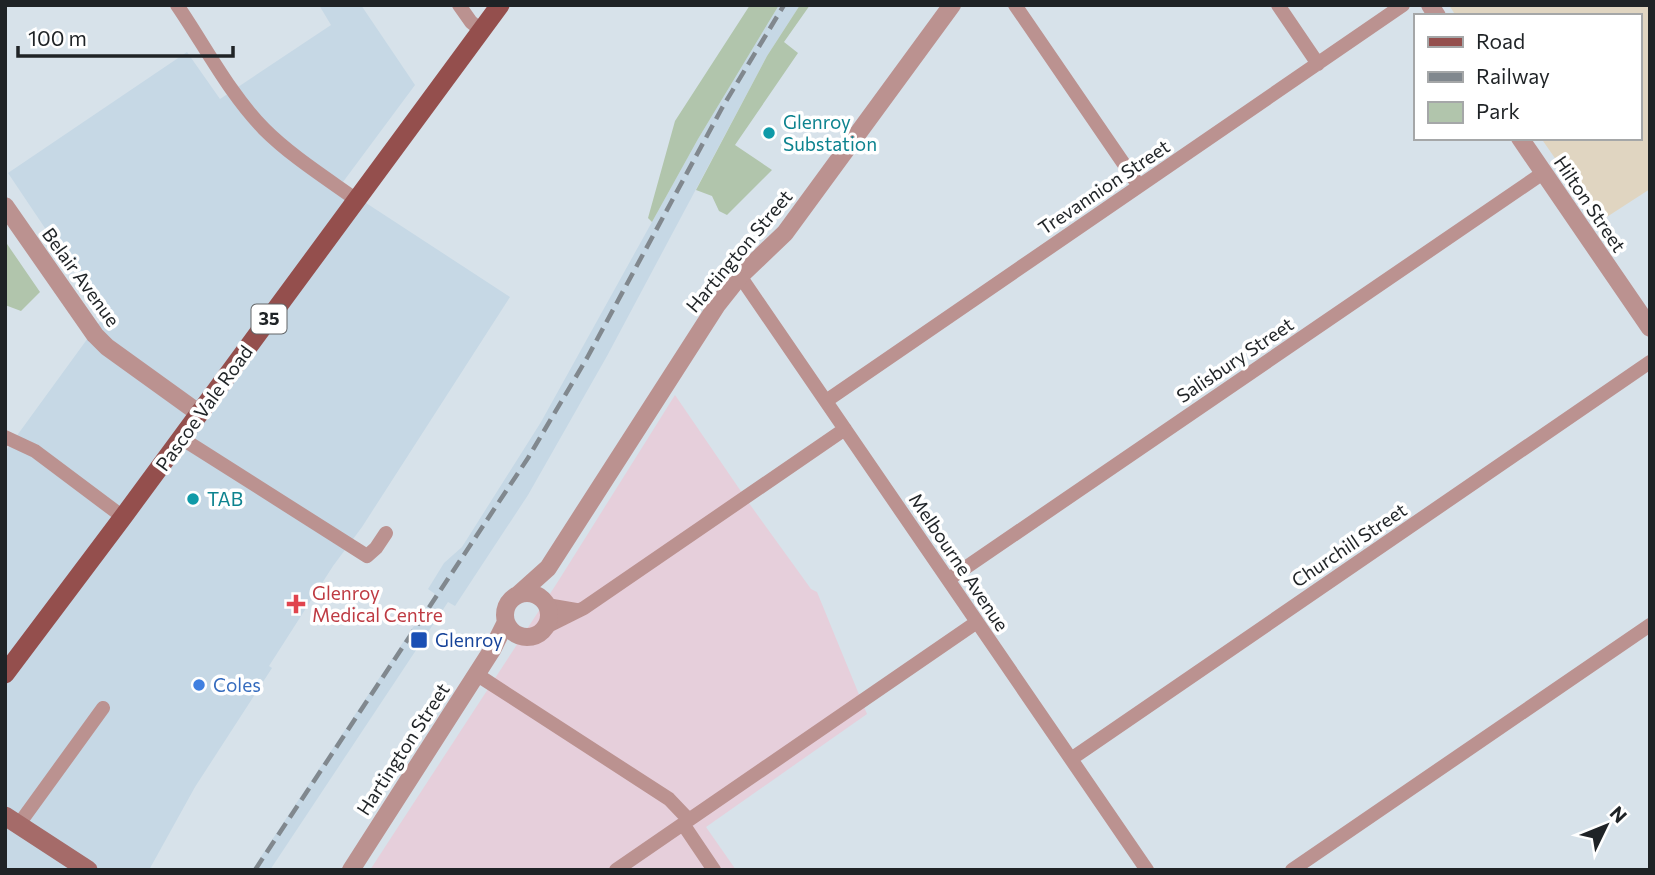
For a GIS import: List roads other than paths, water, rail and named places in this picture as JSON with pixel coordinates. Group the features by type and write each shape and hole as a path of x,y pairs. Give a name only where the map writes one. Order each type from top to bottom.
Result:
{"main road":[{"name":"Pascoe Vale Road","path":"5,674 358,201 500,5"},
{"path":"12,820 88,870"}],"street":[{"path":"177,5 242,103 266,131 358,201"},
{"path":"459,5 471,22 482,31"},
{"name":"Hartington Street","path":"545,603 544,579 548,568 701,327 740,276 785,233 952,5"},
{"path":"1015,5 1139,186"},
{"path":"1278,5 1318,64"},
{"name":"Trevannion Street","path":"826,401 1403,5"},
{"name":"Hilton Street","path":"1521,140 1650,328"},
{"name":"Salisbury Street","path":"949,579 1544,173"},
{"name":"Belair Avenue","path":"5,206 95,335 107,347 200,414"},
{"name":"Melbourne Avenue","path":"740,276 1147,870"},
{"name":"Churchill Street","path":"1071,759 1650,362"},
{"path":"586,607 577,610 545,603 532,594 519,594 509,602 505,615 509,628 520,636 535,636 546,627 586,607 845,429"},
{"path":"5,437 35,451 123,517"},
{"path":"181,438 367,556 386,533"},
{"name":"Hartington Street","path":"519,594 548,568"},
{"path":"545,603 549,612 546,627"},
{"name":"Hartington Street","path":"351,870 492,650 506,622"},
{"path":"616,870 977,622"},
{"path":"1292,870 1650,625"},
{"name":"Hartington Street","path":"492,650 520,636"},
{"path":"476,674 669,799 714,870"},
{"path":"12,820 103,708"}],"railway":[{"path":"255,870 528,458 587,358 722,108 784,5"}],"place":[{"name":"Glenroy Substation","path":"769,133"},
{"name":"TAB","path":"193,499"},
{"name":"Glenroy Medical Centre","path":"296,604"},
{"name":"Glenroy","path":"419,640"},
{"name":"Coles","path":"199,685"}]}
